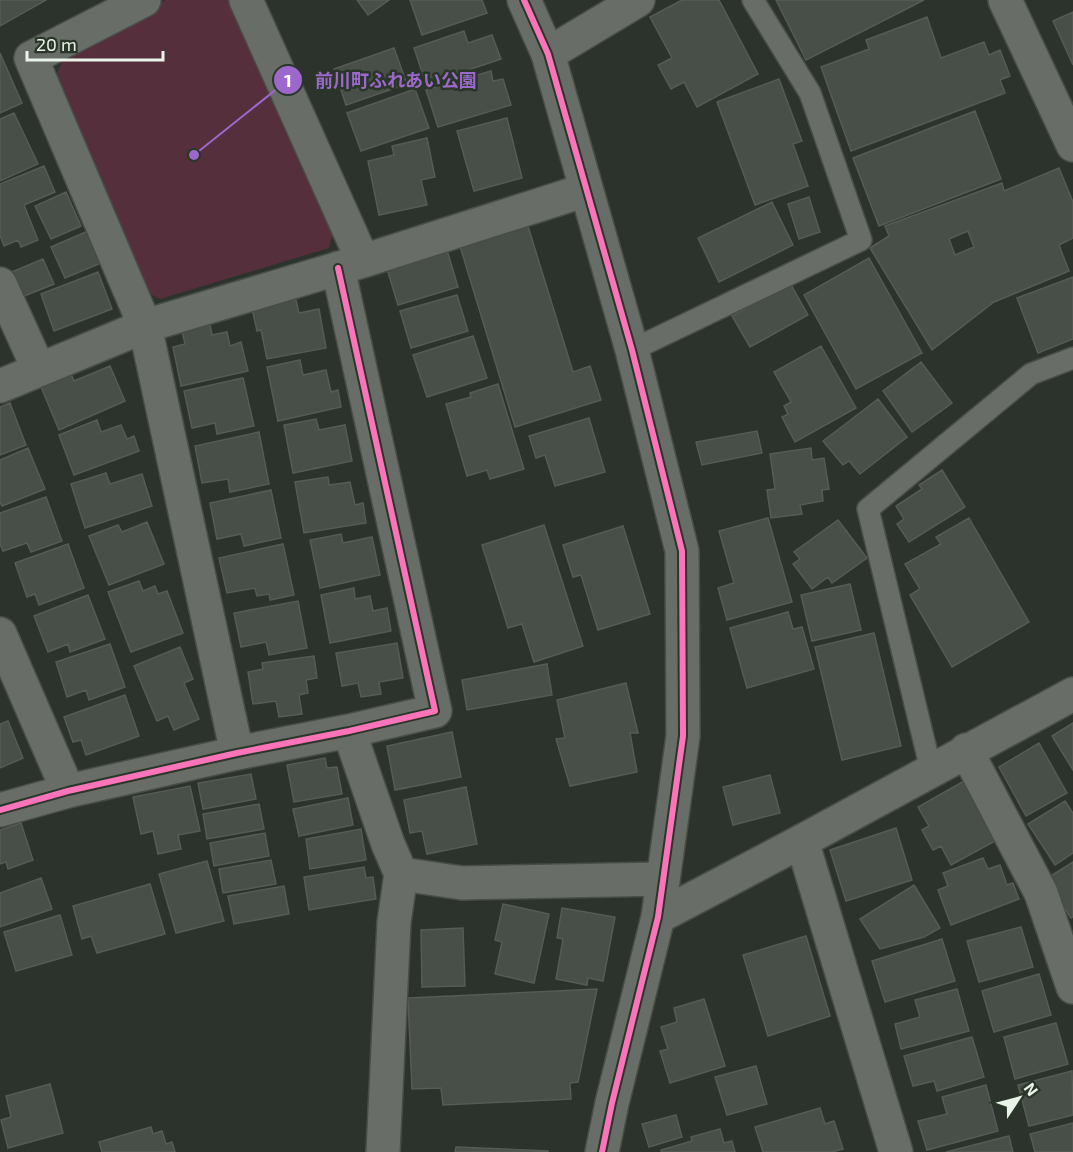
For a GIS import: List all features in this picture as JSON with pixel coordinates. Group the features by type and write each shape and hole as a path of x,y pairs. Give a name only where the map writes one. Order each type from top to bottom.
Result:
{"street":[{"path":"144,0 31,58 145,326 237,753"},
{"path":"0,810 68,791 435,711 351,264 246,0"},
{"path":"524,0 548,54 632,350 682,551 683,736 658,917 602,1152"},
{"path":"548,54 638,0"},
{"path":"1011,2 1073,145"},
{"path":"0,387 145,326 586,190"},
{"path":"0,284 39,370"},
{"path":"0,634 68,791"},
{"path":"658,917 1073,694"},
{"path":"348,731 401,874 394,922 383,1152"},
{"path":"966,750 1041,893 1073,987"},
{"path":"802,841 896,1152"},
{"path":"401,874 462,884 663,879"}],"lane":[{"path":"632,350 861,240 810,93 753,0"},
{"path":"931,770 868,508 1031,374 1073,358"}],"shaded area":[{"path":"165,0 236,0 334,229 329,248 160,299 142,290 54,81 64,56"}],"building":[{"path":"0,0 46,0 0,26"},
{"path":"357,0 389,0 368,15"},
{"path":"410,0 482,0 487,13 422,35"},
{"path":"682,0 719,0 758,74 697,107 684,82 671,89 658,65 672,58 650,17"},
{"path":"776,0 924,0 806,60"},
{"path":"1073,12 1073,65 1053,21"},
{"path":"927,17 941,58 984,42 989,55 1000,50 1010,76 1000,80 1005,93 851,151 821,67 869,49 866,40"},
{"path":"464,31 468,43 492,35 501,59 426,84 414,48"},
{"path":"394,48 407,84 346,105 334,69"},
{"path":"0,53 22,103 0,113"},
{"path":"491,71 493,81 503,79 511,105 438,127 426,90"},
{"path":"779,79 802,141 793,144 808,186 755,205 717,102"},
{"path":"415,89 429,128 361,151 347,113"},
{"path":"975,111 1001,179 879,226 853,158"},
{"path":"14,113 38,164 0,181 0,119"},
{"path":"507,118 522,178 474,191 457,131"},
{"path":"427,138 435,177 421,180 427,205 379,215 368,161 394,155 392,146"},
{"path":"44,166 55,192 24,205 38,240 21,247 18,240 4,246 0,235 0,184"},
{"path":"1059,168 1073,202 1073,238 1059,245 1069,271 994,302 932,350 870,248 889,236 885,226 1002,183 1004,191","holes":["968,231 974,247 955,255 949,239"]},
{"path":"66,192 81,226 51,239 35,206"},
{"path":"809,197 820,232 799,239 788,204"},
{"path":"772,202 793,245 719,282 698,238"},
{"path":"527,223 573,372 590,366 601,400 515,427 459,243"},
{"path":"88,231 101,263 65,278 51,247"},
{"path":"447,250 458,287 398,305 387,269"},
{"path":"869,258 922,353 856,389 804,295"},
{"path":"43,259 54,284 17,299 7,274"},
{"path":"98,272 112,309 54,331 41,294"},
{"path":"1073,277 1073,339 1038,353 1017,298"},
{"path":"790,283 808,315 750,347 732,316"},
{"path":"457,295 468,331 411,348 400,311"},
{"path":"296,300 299,313 319,309 326,348 267,359 261,330 257,331 252,308"},
{"path":"210,325 212,335 227,332 230,346 241,342 248,371 181,386 173,347 185,344 182,331"},
{"path":"473,336 487,378 427,397 413,355"},
{"path":"821,346 856,408 795,442 782,417 788,414 784,406 791,402 774,372"},
{"path":"300,360 303,375 326,370 331,392 338,390 341,407 278,421 267,367"},
{"path":"921,362 952,403 912,432 883,391"},
{"path":"110,366 125,401 59,430 41,387 71,374 74,381"},
{"path":"243,378 254,426 217,434 215,423 192,428 184,391"},
{"path":"498,384 524,469 490,479 487,470 467,476 446,404 471,397 470,393"},
{"path":"878,399 907,437 860,474 849,461 843,465 823,441"},
{"path":"10,403 26,445 0,455 0,407"},
{"path":"589,418 605,472 555,486 545,455 536,458 529,436"},
{"path":"316,419 319,430 345,425 352,461 293,473 284,425"},
{"path":"97,420 101,432 121,425 127,439 134,436 139,451 74,475 59,435"},
{"path":"757,431 762,453 702,465 696,442"},
{"path":"259,432 269,484 230,492 228,479 202,483 195,446"},
{"path":"28,448 45,489 2,506 0,502 0,460"},
{"path":"811,448 812,460 824,458 829,489 822,490 823,501 800,505 802,514 771,518 767,490 775,489 770,454"},
{"path":"942,470 965,507 909,542 897,524 904,519 896,506 922,489 919,485"},
{"path":"106,473 110,484 142,474 152,506 85,528 71,484"},
{"path":"328,477 329,485 350,482 355,505 363,503 366,523 304,533 295,482"},
{"path":"271,490 281,538 244,546 241,534 217,539 210,503"},
{"path":"46,497 62,541 31,552 27,543 3,551 0,544 0,513"},
{"path":"768,518 792,602 727,620 718,588 734,583 719,531"},
{"path":"969,518 1029,622 952,667 910,595 920,589 905,564 941,544 936,537"},
{"path":"838,520 867,558 832,583 828,577 812,589 793,564 800,559 794,552"},
{"path":"147,522 164,564 109,585 89,536 118,525 122,532"},
{"path":"544,525 583,646 534,662 522,624 508,628 482,545"},
{"path":"623,526 650,614 598,630 581,575 573,577 563,545"},
{"path":"341,534 343,543 372,537 380,575 320,588 310,540"},
{"path":"68,544 84,588 39,605 35,594 27,597 15,563"},
{"path":"283,544 294,595 270,600 269,594 257,596 255,588 227,593 219,558"},
{"path":"139,581 143,591 155,586 158,594 167,591 183,633 131,652 108,592"},
{"path":"850,584 861,630 812,641 801,595"},
{"path":"354,588 355,599 370,596 373,611 387,608 391,631 330,643 321,595"},
{"path":"88,595 105,639 70,652 68,644 48,652 34,616"},
{"path":"298,601 307,648 269,655 266,642 241,647 234,613"},
{"path":"788,612 793,629 802,627 814,669 747,688 730,628"},
{"path":"874,633 901,746 842,760 815,647"},
{"path":"397,643 403,678 379,682 381,694 361,697 358,683 342,686 336,653"},
{"path":"110,644 125,687 89,700 86,690 67,697 56,662"},
{"path":"180,647 193,679 184,683 199,719 174,730 168,716 157,721 134,666"},
{"path":"314,656 317,678 306,680 308,693 299,695 302,714 279,717 276,701 253,704 248,672 263,669 262,663"},
{"path":"547,664 552,695 467,710 462,680"},
{"path":"626,683 638,733 630,733 637,772 570,786 556,739 565,738 557,700"},
{"path":"125,695 139,736 86,755 81,740 73,742 64,717"},
{"path":"8,721 23,758 0,768 0,724"},
{"path":"1073,723 1073,770 1052,736"},
{"path":"452,732 461,777 395,790 387,746"},
{"path":"1039,743 1067,793 1026,816 999,767"},
{"path":"325,758 327,768 337,767 342,794 294,802 287,765"},
{"path":"251,774 256,799 203,809 198,783"},
{"path":"770,775 780,813 733,825 723,787"},
{"path":"964,781 997,840 951,865 941,846 933,850 922,830 929,826 918,807"},
{"path":"190,786 200,831 178,835 181,849 158,854 153,831 141,834 133,797"},
{"path":"466,787 477,844 427,854 422,831 410,833 404,800"},
{"path":"348,798 353,825 299,836 293,809"},
{"path":"1065,801 1073,813 1073,853 1055,865 1028,824"},
{"path":"259,804 264,829 207,839 203,814"},
{"path":"21,823 33,860 8,869 6,862 0,864 0,830"},
{"path":"896,828 912,880 846,901 830,850"},
{"path":"361,829 366,860 310,869 306,839"},
{"path":"265,833 269,856 214,866 210,843"},
{"path":"983,858 988,869 1000,865 1007,885 1013,883 1019,899 951,925 938,890 948,886 943,873"},
{"path":"271,860 276,884 223,893 219,869"},
{"path":"207,861 224,921 176,933 159,874"},
{"path":"1073,862 1073,917 1071,918 1046,879"},
{"path":"364,867 366,878 373,877 376,899 309,910 304,877"},
{"path":"41,878 52,909 0,927 0,893"},
{"path":"150,884 165,934 97,953 91,936 82,939 73,906"},
{"path":"914,885 940,928 924,937 880,949 860,919"},
{"path":"284,886 289,914 234,924 228,896"},
{"path":"503,904 549,914 534,983 495,974 502,942 495,940"},
{"path":"562,908 615,917 603,981 588,978 587,985 556,979 563,939 557,938"},
{"path":"60,915 72,955 16,971 4,932"},
{"path":"1021,927 1033,967 979,982 967,941"},
{"path":"463,928 465,986 422,987 421,930"},
{"path":"806,936 830,1016 768,1036 743,955"},
{"path":"942,939 955,981 885,1002 872,961"},
{"path":"1039,974 1051,1015 994,1032 982,991"},
{"path":"597,989 578,1082 570,1083 571,1099 443,1105 441,1088 412,1089 408,998"},
{"path":"957,989 969,1031 901,1049 895,1024 920,1017 915,1000"},
{"path":"704,999 725,1066 670,1083 660,1051 668,1049 661,1027 677,1022 674,1008"},
{"path":"1056,1023 1068,1064 1015,1079 1004,1037"},
{"path":"972,1037 984,1077 937,1091 934,1081 913,1086 904,1056"},
{"path":"756,1066 767,1104 727,1115 715,1077"},
{"path":"1072,1071 1073,1115 1029,1126 1018,1085"},
{"path":"50,1084 63,1133 8,1148 1,1120 11,1117 6,1096"},
{"path":"986,1085 998,1131 927,1150 918,1121 947,1114 942,1097"},
{"path":"820,1108 825,1124 834,1121 843,1149 832,1152 763,1152 755,1127"},
{"path":"676,1115 682,1137 649,1147 642,1124"},
{"path":"1073,1123 1073,1152 1035,1152 1030,1134"},
{"path":"151,1127 153,1134 162,1131 166,1144 172,1142 175,1152 102,1152 99,1142"},
{"path":"720,1129 724,1143 732,1141 735,1152 661,1152 661,1150 692,1141 691,1137"},
{"path":"1009,1136 1013,1152 946,1152"},
{"path":"456,1147 548,1151 548,1152 455,1152"}],"cycle path":[{"path":"524,0 548,54 632,350 682,551 683,736 658,917 602,1152"},
{"path":"0,810 68,791 435,711 338,268"}],"place":[{"name":"前川町ふれあい公園","path":"194,155"}]}
